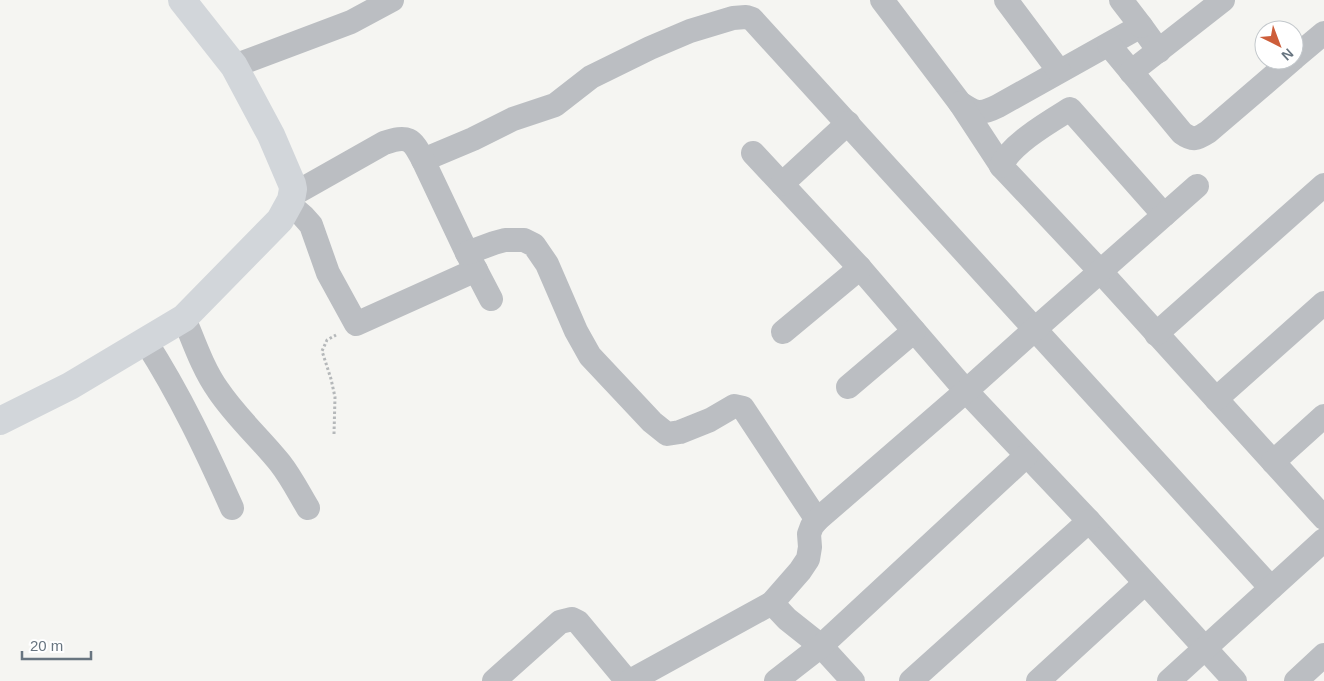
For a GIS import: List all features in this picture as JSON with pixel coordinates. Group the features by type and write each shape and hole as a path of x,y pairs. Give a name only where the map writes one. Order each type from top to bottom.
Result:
{"street":[{"path":"0,420 70,386 184,318 280,220 290,199 292,184 271,135 234,66 182,0"},
{"path":"234,66 351,22 392,0"},
{"path":"882,0 960,103 1001,166 1100,271 1324,518"},
{"path":"1006,0 1054,74 1070,109 1164,215"},
{"path":"1121,0 1159,50"},
{"path":"1131,72 1223,0"},
{"path":"423,160 473,139 500,125 555,105 592,77 650,48 732,18 744,16 752,19 1272,588"},
{"path":"960,103 978,113 987,112 1141,26"},
{"path":"1304,50 1324,33"},
{"path":"1109,45 1182,133 1196,139 1208,132 1280,70"},
{"path":"1001,166 1006,156 1044,125 1070,109"},
{"path":"782,184 848,123"},
{"path":"290,199 384,143 403,138 410,140 416,145 491,299"},
{"path":"753,152 860,268 966,391 1089,521 1235,681"},
{"path":"1156,334 1324,185"},
{"path":"494,681 560,622 572,619 578,622 628,681 772,603 808,560 809,534 817,520 1197,186"},
{"path":"290,199 308,220 328,273 356,324 472,262 494,243 505,240 524,240 534,245 547,264 576,331 590,356 652,422 667,434 680,432 710,420 728,408 734,406 743,408 817,520"},
{"path":"784,332 860,268"},
{"path":"1216,399 1324,303"},
{"path":"184,318 216,388 235,414 284,469 308,508"},
{"path":"848,387 914,331"},
{"path":"146,342 186,409 232,508"},
{"path":"1273,462 1324,416"},
{"path":"776,681 821,646 1026,456"},
{"path":"911,681 1089,521"},
{"path":"1169,681 1324,540"},
{"path":"1038,681 1145,583"},
{"path":"772,603 787,619 821,646 853,681"},
{"path":"1296,681 1324,655"}],"path":[{"path":"334,434 334,397 331,379 322,351 326,340 356,324"}]}
